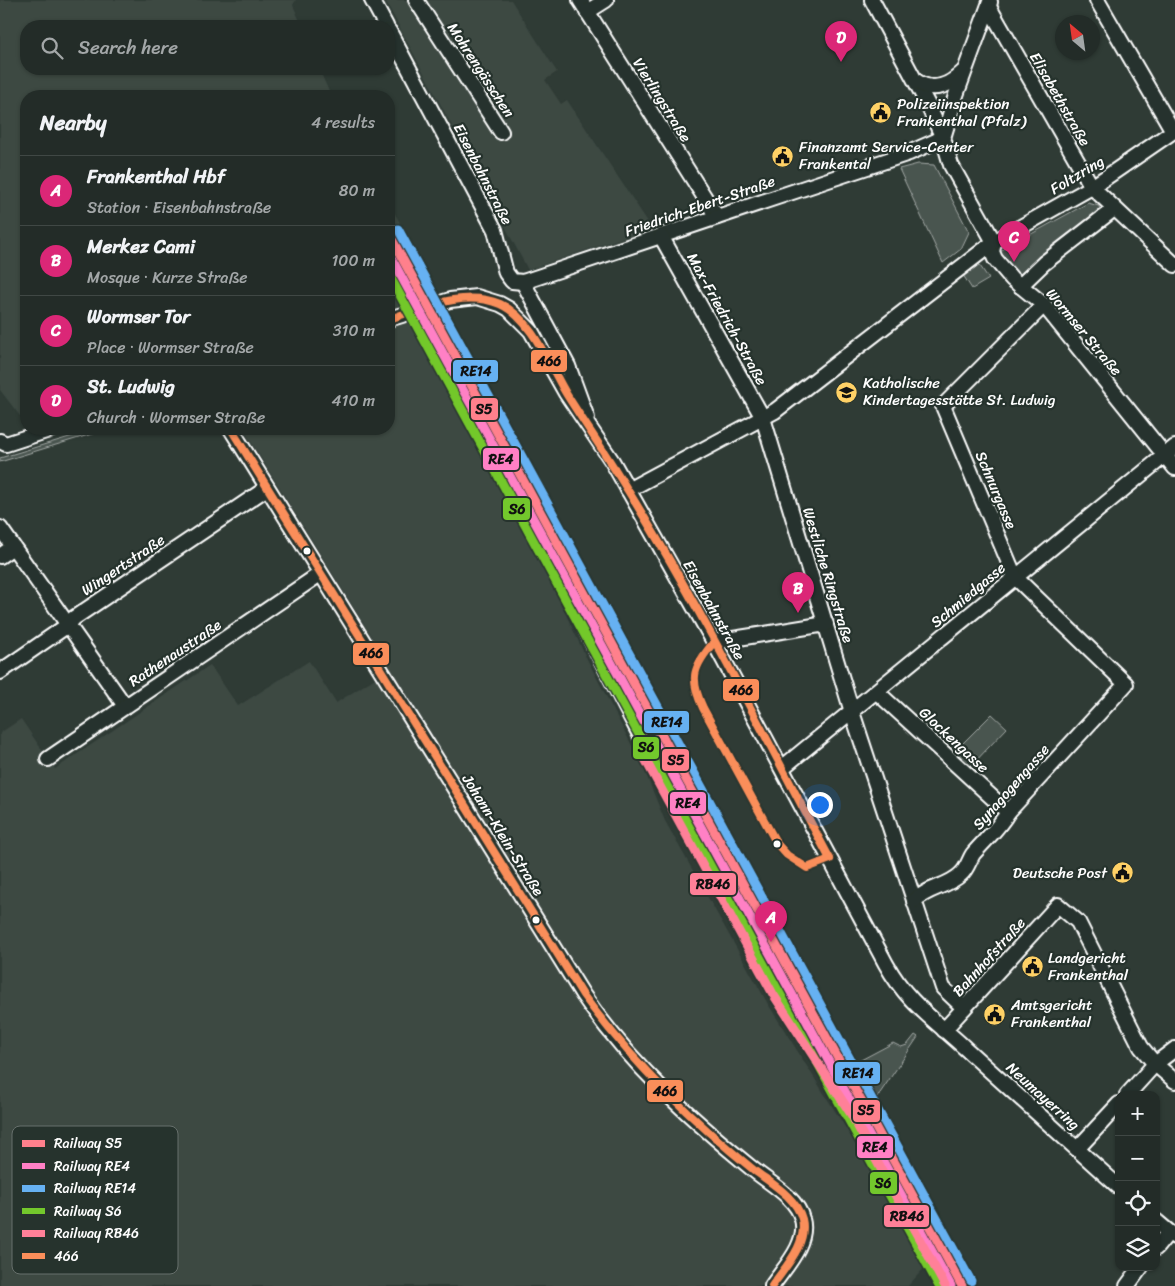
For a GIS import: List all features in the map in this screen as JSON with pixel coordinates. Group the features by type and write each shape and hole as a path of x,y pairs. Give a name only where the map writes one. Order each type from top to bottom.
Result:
{"street":[{"path":"372,0 383,20"},
{"name":"Mohrengässchen","path":"416,0 502,132"},
{"path":"584,6 606,0"},
{"name":"Wormser Straße","path":"872,0 916,81 943,138 951,165 994,242 992,252 996,259 1020,286 1044,305 1170,452 1175,468"},
{"path":"1097,0 1174,131"},
{"path":"943,138 965,70 990,4"},
{"name":"Elisabethstraße","path":"990,4 1092,187 1175,265"},
{"name":"Vierlingstraße","path":"584,6 717,217"},
{"name":"Eisenbahnstraße","path":"395,42 495,230 506,273 512,281 523,282 568,366 582,400 592,436"},
{"path":"916,81 931,88 942,87 950,83 965,70"},
{"name":"Foltzring","path":"994,242 1092,187 1174,131"},
{"name":"Friedrich-Ebert-Straße","path":"523,282 909,154 943,138"},
{"path":"1020,286 1044,263 1114,209"},
{"name":"Max-Friedrich-Straße","path":"661,236 763,418"},
{"path":"628,490 763,418 994,242"},
{"name":"Eisenbahnstraße","path":"395,317 450,300 477,297 509,309 531,331 592,436 612,461 714,642 891,972 918,1008 944,1030"},
{"name":"Schnurgasse","path":"1044,305 943,406 1015,577 1126,684"},
{"name":"Westliche Ringstraße","path":"763,418 852,712 943,988 964,1008"},
{"path":"0,441 6,444 34,435"},
{"name":"Johann-Klein-Straße","path":"235,435 607,1030 624,1051 703,1130 787,1196 801,1215 803,1226 801,1240 772,1286"},
{"name":"Schmiedgasse","path":"782,768 878,692 1015,577 1170,452"},
{"name":"Wingertstraße","path":"0,672 68,625 74,618 267,488"},
{"path":"0,528 125,706"},
{"path":"0,556 13,547"},
{"name":"Rathenaustraße","path":"48,759 320,574"},
{"path":"714,642 826,624"},
{"name":"Synagogengasse","path":"914,901 930,889 948,883 962,874 972,856 1002,822 1008,812 1126,684"},
{"name":"Glockengasse","path":"878,692 1008,812"},
{"name":"Bahnhofstraße","path":"944,1030 1058,905 1078,922 1141,1047 1155,1064"},
{"name":"Neumayerring","path":"944,1030 1115,1183"},
{"path":"1131,1091 1155,1064 1175,1049"},
{"path":"1155,1064 1175,1081"},
{"path":"1077,1149 1115,1108"},
{"path":"1160,1224 1172,1235 1160,1245"},
{"path":"1127,1286 1139,1271"}],"shaded area":[{"path":"0,0 296,0 293,5 299,20 20,20 20,75 322,75 328,90 20,90 20,416 0,390"},
{"path":"385,0 511,0 557,72 545,80 561,104 567,100 652,228 528,270"},
{"path":"918,164 934,165 969,232 961,249 943,263 899,169"},
{"path":"1088,203 1099,206 1100,211 1020,276 1016,277 1000,254 1002,250"},
{"path":"395,214 435,286 399,300 413,319 505,486 586,657 643,767 665,821 768,1004 862,1154 926,1266 908,1286 0,1286 0,733 21,719 55,769 210,665 238,706 309,661 336,703 391,668 247,435 395,435"},
{"path":"978,263 989,279 972,289 963,275"},
{"path":"76,435 89,435 0,462 0,458"},
{"path":"992,714 1007,728 971,766 955,751"},
{"path":"915,1035 918,1037 874,1102 857,1066 859,1061 893,1043 901,1047 907,1045"},
{"path":"900,1153 915,1189 967,1286 939,1286 878,1174"}],"railway":[{"path":"439,326 492,437"},
{"path":"507,465 531,516 580,634 639,748"},
{"path":"898,1170 956,1286"}],"rail line":[{"name":"RE14","path":"398,229 971,1281"},
{"name":"S5","path":"395,245 962,1286"},
{"name":"RE4","path":"395,265 951,1286"},
{"name":"S6","path":"395,286 939,1286"},
{"name":"RB46","path":"639,748 773,994 851,1114 945,1286"}],"transit line":[{"name":"466","path":"395,317 430,305 472,298 500,304 522,320 539,344 567,395 620,477 681,580 732,672 830,859"},
{"name":"466","path":"235,435 583,995 621,1043 663,1089 708,1131 795,1204 802,1219 802,1237 794,1255 772,1286"},
{"name":"466","path":"714,642 701,659 695,673 696,689 703,708 777,844 787,855 807,868 830,859"}],"place":[{"name":"St. Ludwig","path":"841,62"},
{"name":"Polizeiinspektion Frankenthal (Pfalz)","path":"881,113"},
{"name":"Finanzamt Service-Center Frankental","path":"783,156"},
{"name":"Wormser Tor","path":"1014,262"},
{"name":"Katholische Kindertagesstätte St. Ludwig","path":"847,392"},
{"name":"Merkez Cami","path":"798,613"},
{"name":"Deutsche Post","path":"1123,873"},
{"name":"Frankenthal Hbf","path":"771,942"},
{"name":"Landgericht Frankenthal","path":"1032,967"},
{"name":"Amtsgericht Frankenthal","path":"995,1014"}]}
